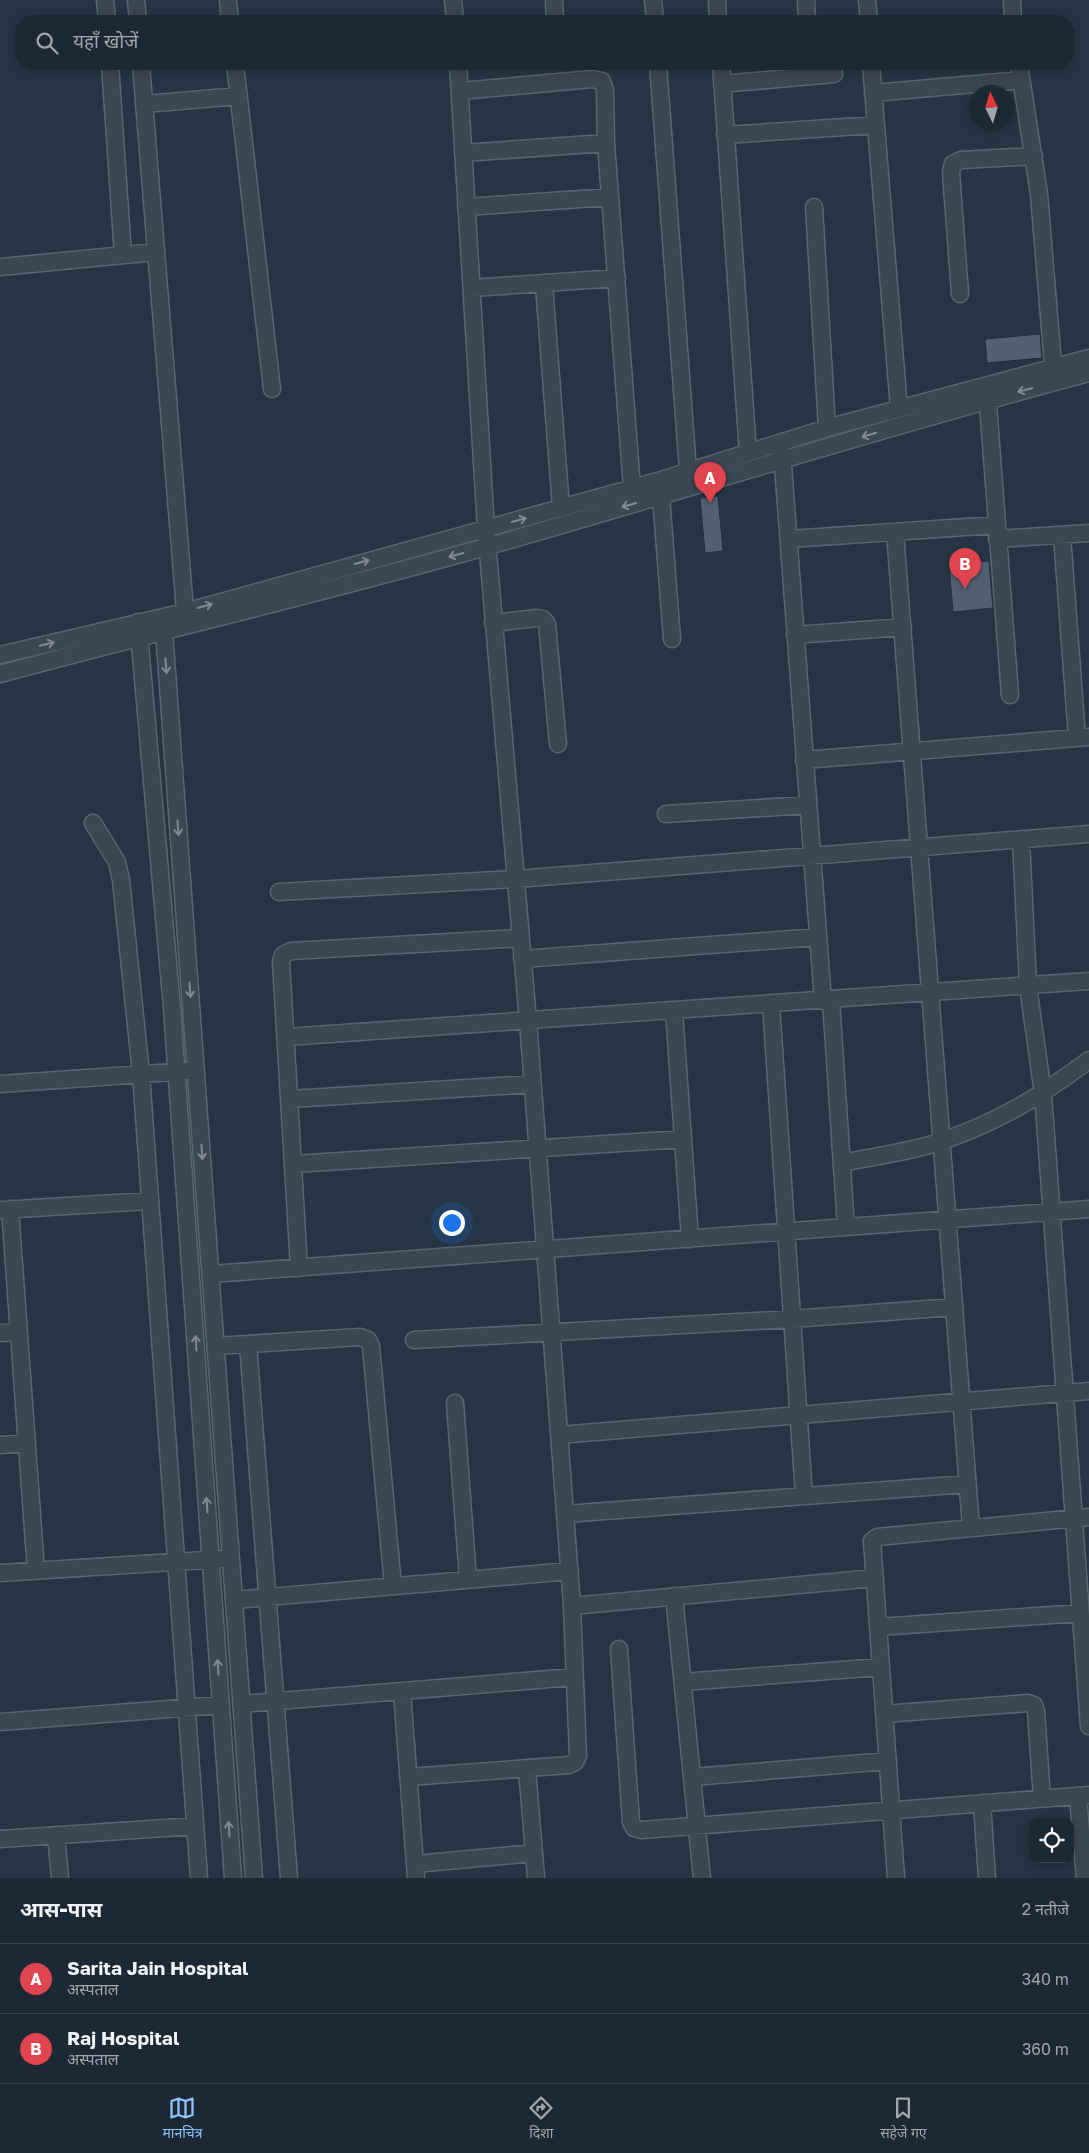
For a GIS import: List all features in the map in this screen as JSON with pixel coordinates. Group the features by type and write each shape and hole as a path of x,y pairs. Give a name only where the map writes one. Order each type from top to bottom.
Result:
{"street":[{"path":"105,0 106,15"},
{"path":"136,0 137,15"},
{"path":"228,0 229,15"},
{"path":"453,0 454,15"},
{"path":"554,0 555,15"},
{"path":"653,0 654,15"},
{"path":"717,0 718,15"},
{"path":"806,0 807,15"},
{"path":"867,0 868,15"},
{"path":"1012,0 1013,15"},
{"path":"110,70 123,255"},
{"path":"142,70 186,619"},
{"path":"236,70 272,389"},
{"path":"409,1777 569,1765 575,1762 578,1756 570,1571 528,1021 487,546 458,70"},
{"path":"658,70 688,471"},
{"path":"721,70 748,453"},
{"path":"871,70 899,409"},
{"path":"1020,70 1034,156 1054,375"},
{"path":"722,84 834,74"},
{"path":"460,91 592,79 602,81 605,90 606,143 632,488"},
{"path":"873,93 1021,80"},
{"path":"145,104 239,96"},
{"path":"725,135 875,124"},
{"path":"463,153 606,143"},
{"path":"960,294 951,172 953,164 961,160 1034,156"},
{"path":"466,207 610,198"},
{"path":"814,207 828,428"},
{"path":"0,267 156,252"},
{"path":"472,288 544,285 616,278"},
{"path":"544,285 561,508"},
{"path":"0,656 186,619 268,606 487,546 783,461 987,393 1054,375 1089,358"},
{"path":"1054,375 1089,374"},
{"path":"186,619 486,529 782,444 828,428 899,409 987,393"},
{"path":"987,393 1010,695"},
{"path":"782,444 811,855 818,936 827,1000 846,1227"},
{"path":"661,496 672,640"},
{"path":"789,539 895,532 997,532 1062,535 1089,533"},
{"path":"895,532 971,1528"},
{"path":"804,760 1083,737 1062,535"},
{"path":"493,623 537,618 543,619 546,624 558,744"},
{"path":"163,624 254,1878"},
{"path":"795,634 903,627"},
{"path":"0,674 138,629"},
{"path":"138,629 176,1072 232,1878"},
{"path":"666,814 807,805"},
{"path":"93,824 117,862 121,880 141,1074 174,1562 199,1878"},
{"path":"280,892 516,879 1089,834"},
{"path":"1021,839 1028,986 1043,1094 1066,1393 1082,1517 1081,1613 1089,1726"},
{"path":"522,959 818,936"},
{"path":"299,1268 287,1037 281,962 284,955 291,951 521,938"},
{"path":"287,1037 1089,981"},
{"path":"771,1004 804,1496"},
{"path":"674,1011 690,1239"},
{"path":"842,1163 941,1141 991,1122 1043,1094 1089,1060"},
{"path":"0,1084 196,1070"},
{"path":"290,1099 532,1084"},
{"path":"294,1164 683,1139"},
{"path":"36,1571 19,1332 5,1210 149,1201"},
{"path":"211,1274 1089,1208"},
{"path":"414,1340 792,1319 954,1307"},
{"path":"0,1333 19,1332"},
{"path":"216,1346 360,1337 368,1340 371,1346 393,1586"},
{"path":"248,1344 289,1878"},
{"path":"559,1435 1089,1391"},
{"path":"454,1403 468,1579"},
{"path":"0,1445 27,1443"},
{"path":"565,1514 967,1484"},
{"path":"896,1878 872,1541 877,1537 1082,1517"},
{"path":"0,1573 231,1558"},
{"path":"234,1600 570,1571"},
{"path":"572,1606 874,1578"},
{"path":"674,1596 702,1878"},
{"path":"878,1627 1081,1613"},
{"path":"619,1649 631,1822 634,1828 642,1830 1084,1795 1085,1878"},
{"path":"683,1682 881,1667"},
{"path":"241,1704 574,1677"},
{"path":"402,1692 416,1871 534,1854"},
{"path":"884,1714 1028,1704 1034,1706 1036,1711 1042,1798"},
{"path":"0,1722 221,1705"},
{"path":"693,1777 888,1762"},
{"path":"527,1769 536,1878"},
{"path":"982,1803 987,1878"},
{"path":"0,1839 194,1826"},
{"path":"56,1835 60,1878"}],"building":[{"path":"1040,334 1042,358 987,363 985,339"},
{"path":"718,496 723,551 705,553 700,498"},
{"path":"989,561 993,608 953,612 949,565"}],"place":[{"name":"Sarita Jain Hospital","path":"710,503"},
{"name":"Raj Hospital","path":"965,589"}]}
